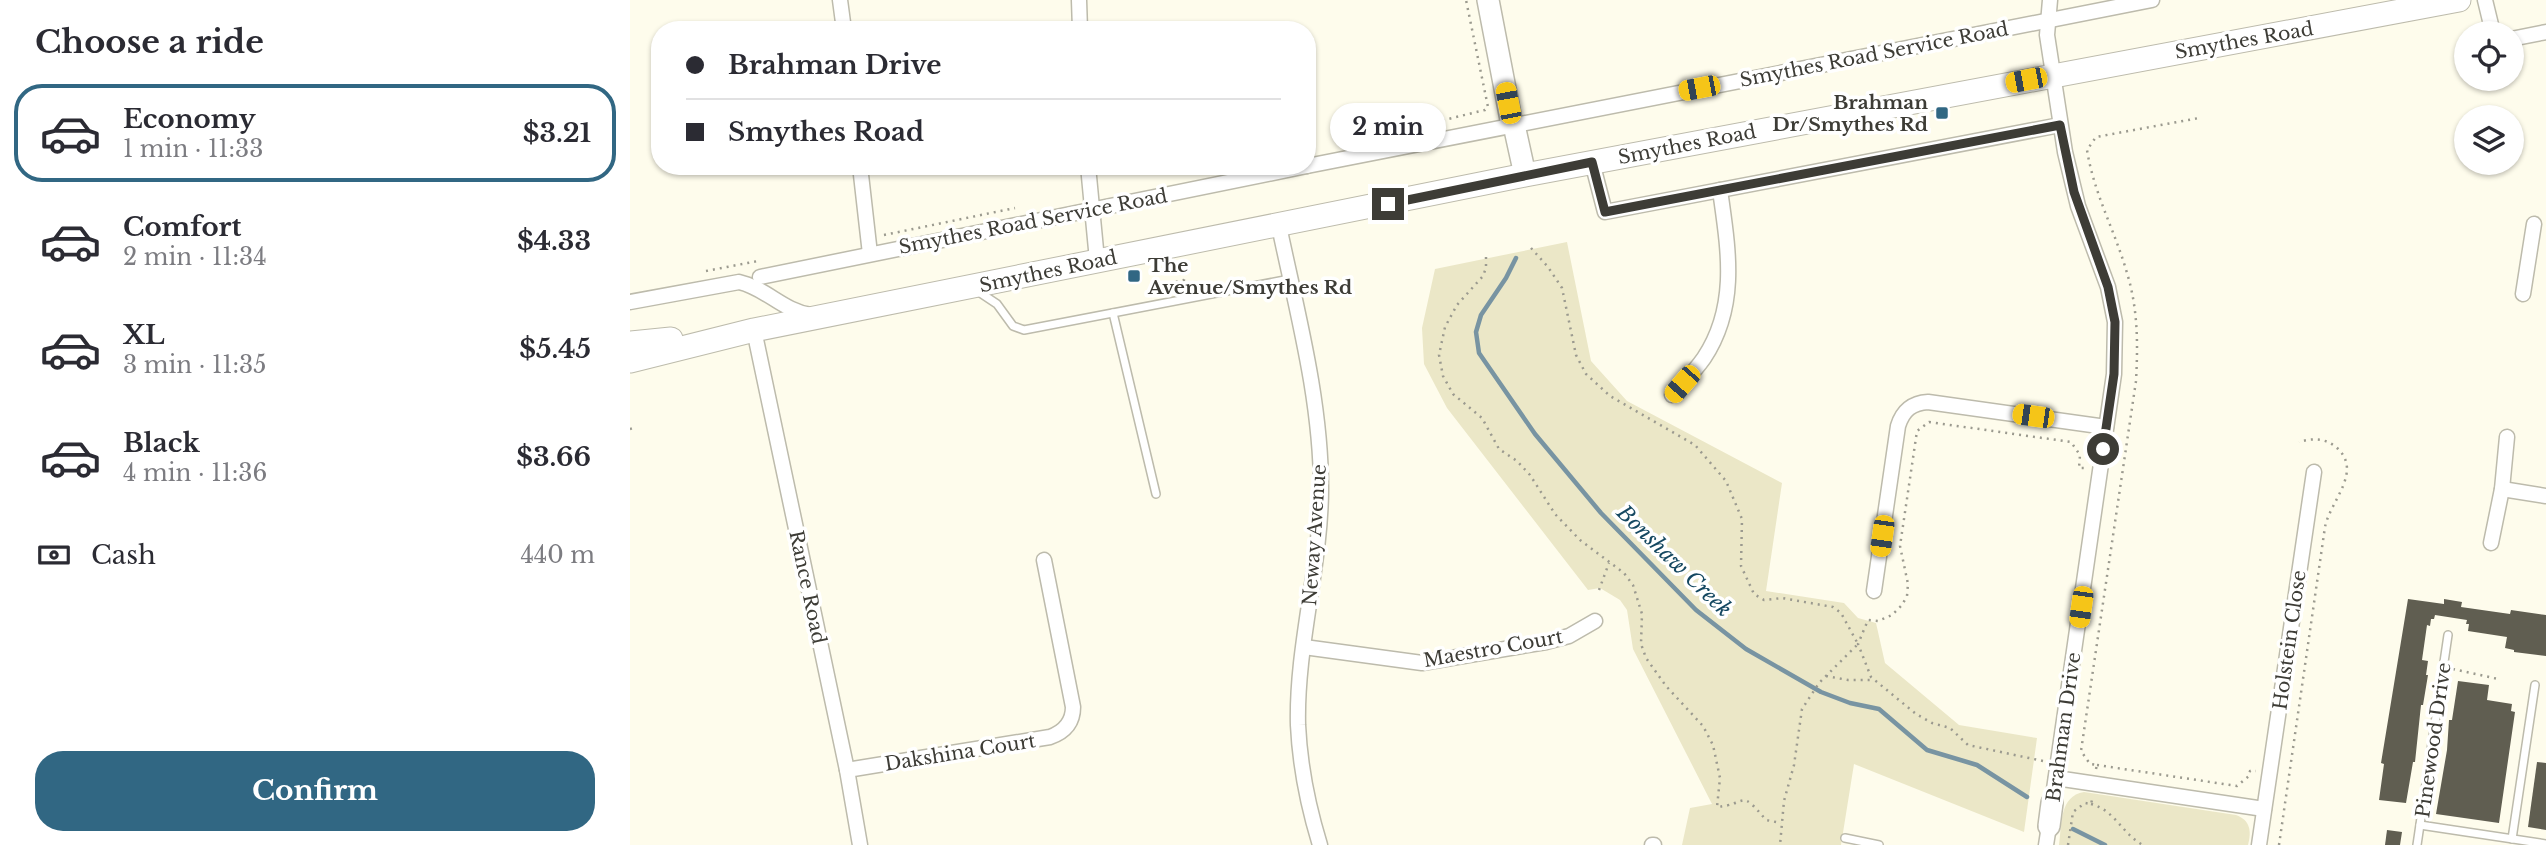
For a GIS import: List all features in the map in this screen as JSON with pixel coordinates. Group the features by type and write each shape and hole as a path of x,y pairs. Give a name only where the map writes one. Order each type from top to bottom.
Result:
{"main road":[{"name":"Smythes Road","path":"630,361 754,330 1525,175 2459,0"},
{"path":"630,343 754,330"}],"street":[{"path":"840,0 843,21"},
{"path":"1079,0 1080,21"},
{"path":"1488,0 1525,175"},
{"name":"Brahman Drive","path":"2047,835 2116,344 2112,303 2074,192 2060,125 2047,20 2050,0"},
{"name":"Smythes Road Service Road","path":"1316,164 2152,0"},
{"path":"2485,0 2490,21"},
{"path":"2524,37 2546,33"},
{"path":"1592,162 1605,212 2060,125"},
{"path":"861,175 870,254"},
{"path":"1089,175 1097,260"},
{"name":"Smythes Road Service Road","path":"760,277 1263,175"},
{"path":"1672,395 1709,350 1725,305 1730,259 1720,190"},
{"path":"2524,294 2534,224"},
{"name":"Neway Avenue","path":"1279,226 1315,404 1320,458 1320,512 1299,701 1300,749 1306,795 1320,845"},
{"path":"2530,259 2546,261"},
{"path":"630,302 739,282 754,287 797,313 822,317"},
{"name":"Rance Road","path":"754,330 847,770 860,845"},
{"path":"1874,592 1898,426 1902,415 1910,407 1928,402 2106,427"},
{"path":"2491,542 2502,489 2507,437"},
{"name":"Holstein Close","path":"2259,845 2314,472"},
{"path":"2502,489 2546,496"},
{"name":"Dakshina Court","path":"847,770 1050,737 1065,728 1073,716 1073,707 1044,560"},
{"name":"Maestro Court","path":"1304,647 1422,663 1546,642 1569,636 1595,621"},
{"path":"2057,771 2094,783 2264,809"}],"lane":[{"path":"971,287 992,299 1013,326 1021,330 1290,279"},
{"path":"1113,313 1156,494"},
{"name":"Pinewood Drive","path":"2417,845 2448,635"},
{"path":"2512,839 2535,685"},
{"path":"2420,825 2546,844"},
{"path":"1845,838 1879,845"}],"path":[{"path":"1466,0 1488,107"},
{"path":"2096,137 2199,118"},
{"path":"868,238 985,214"},
{"path":"1531,248 1562,288 1576,355 1586,374 1610,396 1690,441 1726,481 1742,519 1741,566 1754,594 1764,600 1782,598 1833,607 1842,615 1874,680 1916,715 1956,731 1968,745 2057,771"},
{"path":"1486,257 1483,276 1457,305 1445,327 1439,355 1443,376 1453,394 1482,418 1499,449 1517,461 1530,475 1555,514 1580,540 1624,573 1636,591 1643,614 1641,644 1646,658 1710,738 1719,771 1717,807 1746,801 1754,804 1766,820 1781,822"},
{"path":"695,273 761,260"},
{"path":"1780,845 1784,801 1797,752 1799,714 1819,683 1858,644 1868,620 1878,621 1892,615 1907,596 1908,584 1900,546 1917,431 1929,422 2071,443 2080,455 2079,468 2100,470"},
{"path":"2128,431 2081,751 2090,764 2237,786 2249,776 2250,771 2289,777"},
{"path":"2278,845 2325,527 2328,514 2343,490 2347,473 2343,456 2330,443 2318,439 2300,442"},
{"path":"1599,590 1609,562"},
{"path":"2443,668 2498,679"},
{"path":"1826,676 1848,680 1874,680"},
{"path":"2091,804 2097,765"},
{"path":"2068,845 2073,813 2085,803 2104,808 2129,835 2143,845"}],"shaded area":[{"path":"1567,242 1591,361 1627,401 1782,483 1766,591 1844,603 1858,618 1876,623 1885,663 1959,725 2037,738 2024,832 1854,764 1841,845 1682,845 1690,808 1712,804 1633,649 1627,610 1620,600 1600,588 1588,590 1447,408 1424,364 1422,328 1435,269"},
{"path":"2084,792 2236,815 2249,827 2248,845 2059,845 2066,805 2070,799"}],"building":[{"path":"2408,599 2444,604 2444,599 2462,602 2461,607 2510,614 2511,610 2546,615 2546,656 2514,652 2505,648 2507,637 2468,631 2467,620 2435,615 2434,619 2431,619 2430,626 2427,625 2422,660 2428,661 2428,675 2406,803 2379,800 2384,764 2381,763"},
{"path":"2458,681 2489,685 2487,700 2512,704 2511,711 2515,712 2499,823 2436,814 2447,750 2449,720 2452,720"},
{"path":"2537,762 2546,763 2546,830 2528,827"},
{"path":"2387,830 2402,832 2400,845 2385,845"}],"waterway":[{"name":"Bonshaw Creek","path":"1516,258 1481,315 1476,332 1479,353 1535,434 1601,513 1696,610 1746,649 1821,692 1850,703 1879,709 1927,750 1977,765 2027,797"},
{"name":"Bonshaw Creek","path":"2073,829 2105,845"}],"place":[{"name":"Brahman Dr/Smythes Rd","path":"1942,113"},
{"name":"The Avenue/Smythes Rd","path":"1134,276"}],"route":[{"path":"1388,204 1592,162 1605,212 2060,125 2074,192 2108,287 2115,322 2114,374 2103,449"}]}
